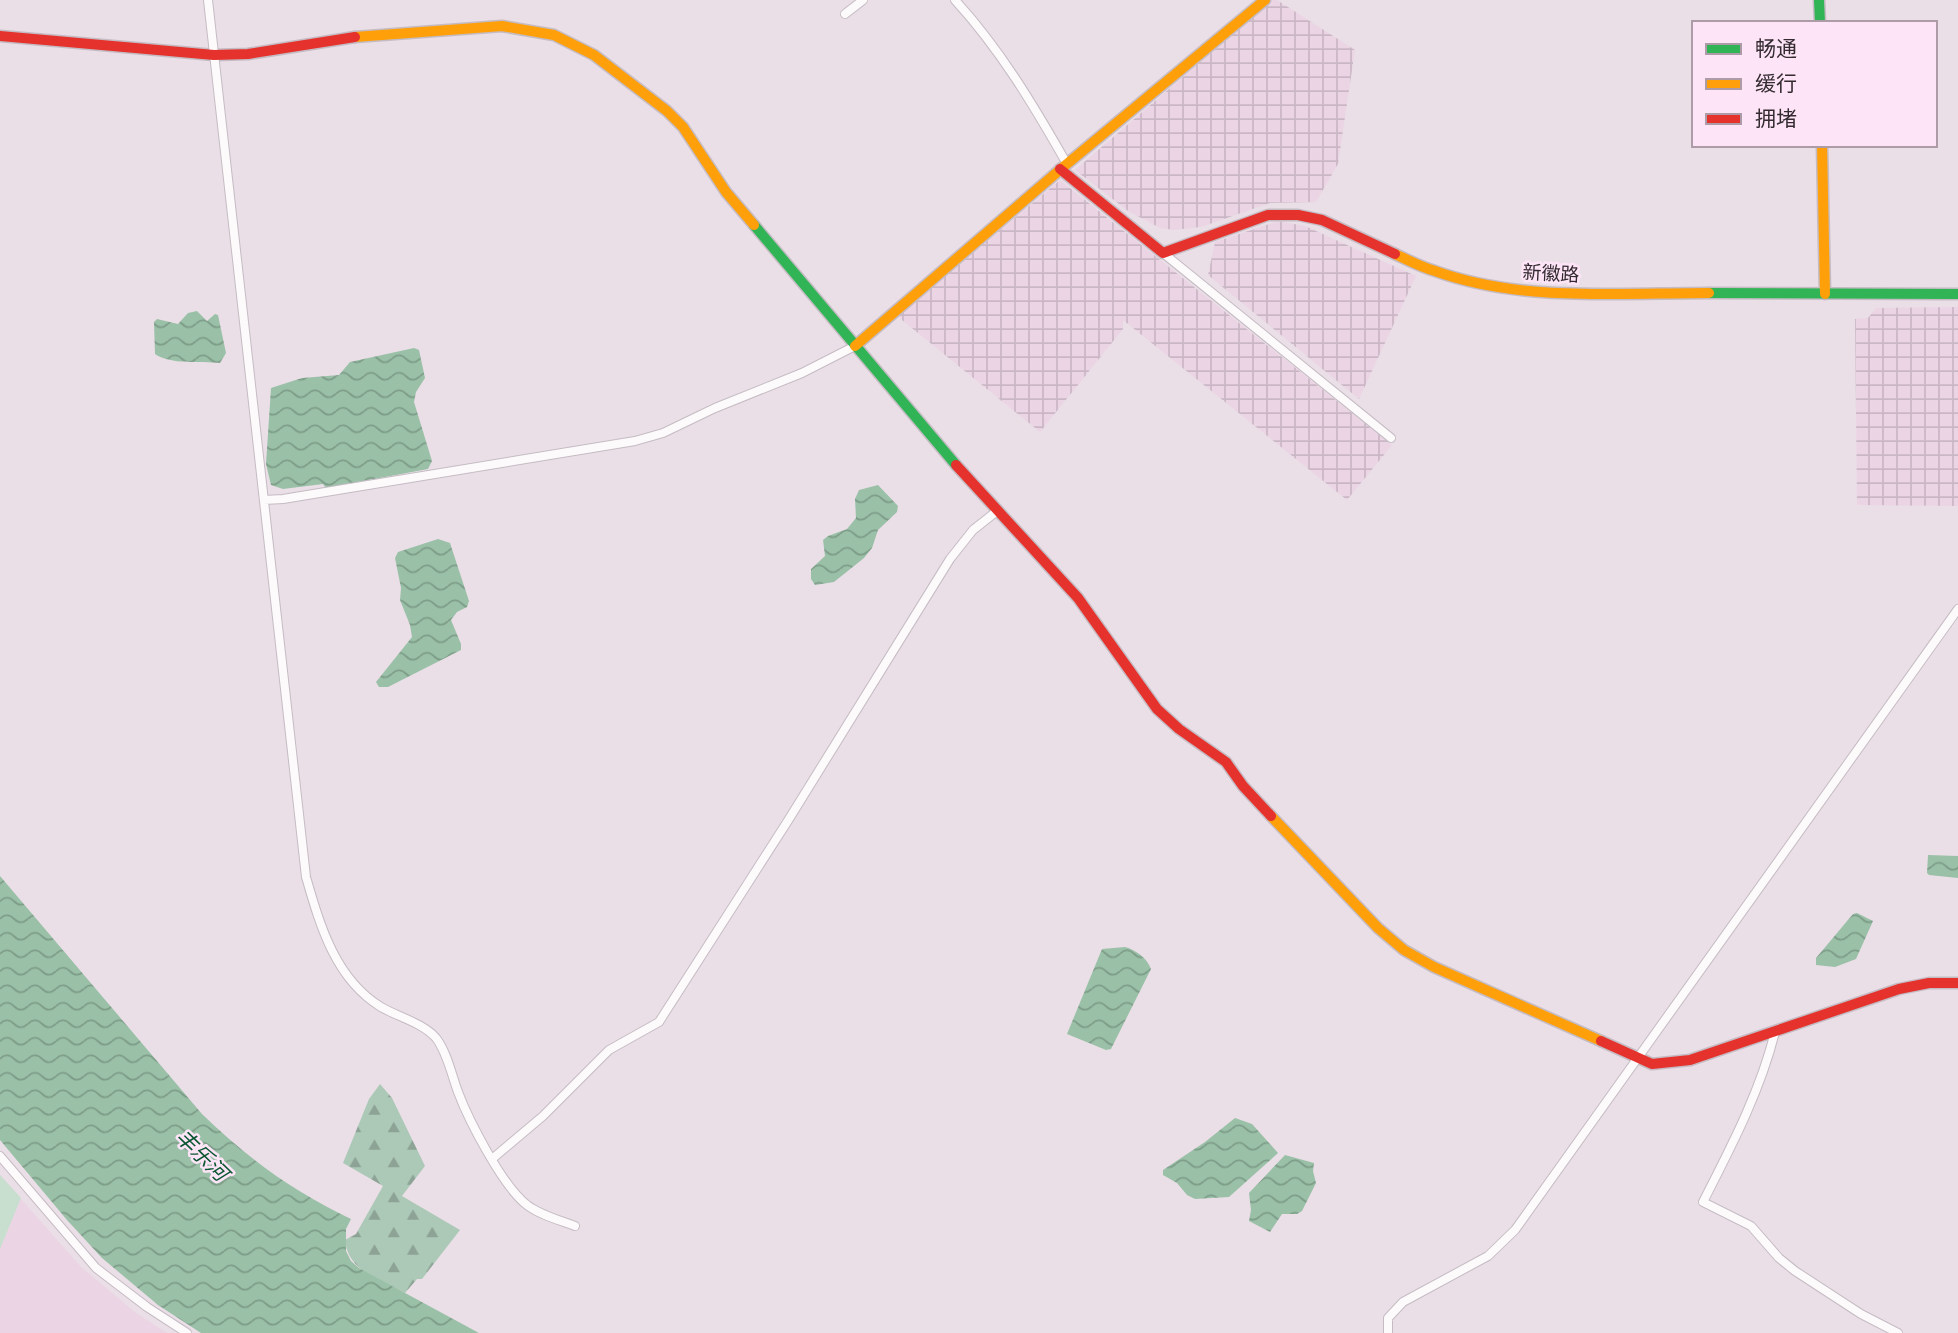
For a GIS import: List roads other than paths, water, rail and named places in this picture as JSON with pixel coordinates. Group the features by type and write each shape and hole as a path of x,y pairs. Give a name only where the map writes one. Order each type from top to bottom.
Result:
{"street":[{"path":"208,0 306,877 318,915 343,973 374,1002 427,1030 436,1038 469,1120 515,1194 526,1204 575,1226"},
{"path":"845,14 863,0"},
{"path":"955,0 983,30 1041,118 1064,166 1163,253 1391,438"},
{"path":"264,500 421,478 635,442 663,433 715,408 802,373 855,346 1064,166 1265,0"},
{"path":"1819,0 1820,21"},
{"path":"0,36 214,55 248,54 372,34 490,26 528,29 565,39 594,55 676,119 691,136 726,192 855,346 997,511 1078,598 1157,709 1179,729 1226,762 1243,786 1386,936 1404,950 1434,967 1653,1064 1679,1062 1899,989 1930,983 1958,983"},
{"path":"1822,147 1825,294"},
{"name":"新徽路","path":"1163,253 1268,215 1288,214 1322,220 1433,271 1509,288 1572,293 1958,294"},
{"path":"492,1159 543,1116 609,1050 659,1022 950,559 973,530 997,511"},
{"path":"1388,1333 1388,1318 1401,1303 1488,1255 1508,1239 1958,609"},
{"path":"1776,1032 1746,1116 1703,1202 1751,1226 1779,1258 1795,1271 1861,1314 1898,1333"},
{"path":"0,1156 96,1268 187,1333"}],"water":[{"path":"197,311 207,321 215,314 218,315 226,353 220,363 169,360 155,354 154,322 157,319 178,324 188,313"},
{"path":"414,348 419,350 425,378 416,392 414,402 432,461 428,469 326,488 323,484 283,489 271,485 266,464 271,388 302,378 339,375 350,362"},
{"path":"878,485 898,506 897,512 878,530 872,548 864,558 834,582 815,585 811,579 811,569 825,556 823,540 847,529 856,518 855,499 859,490"},
{"path":"438,539 450,543 469,601 467,607 457,612 451,620 461,650 388,687 379,687 376,682 412,637 400,600 401,588 395,558 398,552"},
{"path":"1928,855 1958,856 1958,878 1929,875"},
{"name":"丰乐河","path":"0,876 202,1114 272,1173 351,1219 346,1229 346,1251 351,1261 359,1268 479,1333 201,1333 158,1305 102,1258 0,1140"},
{"path":"1857,913 1873,921 1856,959 1835,967 1816,965 1816,958 1853,914"},
{"path":"1125,947 1141,955 1151,969 1111,1049 1106,1050 1067,1034 1102,949"},
{"path":"1235,1118 1252,1124 1278,1153 1229,1197 1195,1199 1163,1175 1163,1170"},
{"path":"1285,1155 1314,1163 1316,1183 1302,1211 1297,1214 1282,1214 1270,1232 1249,1221 1249,1193"}]}
